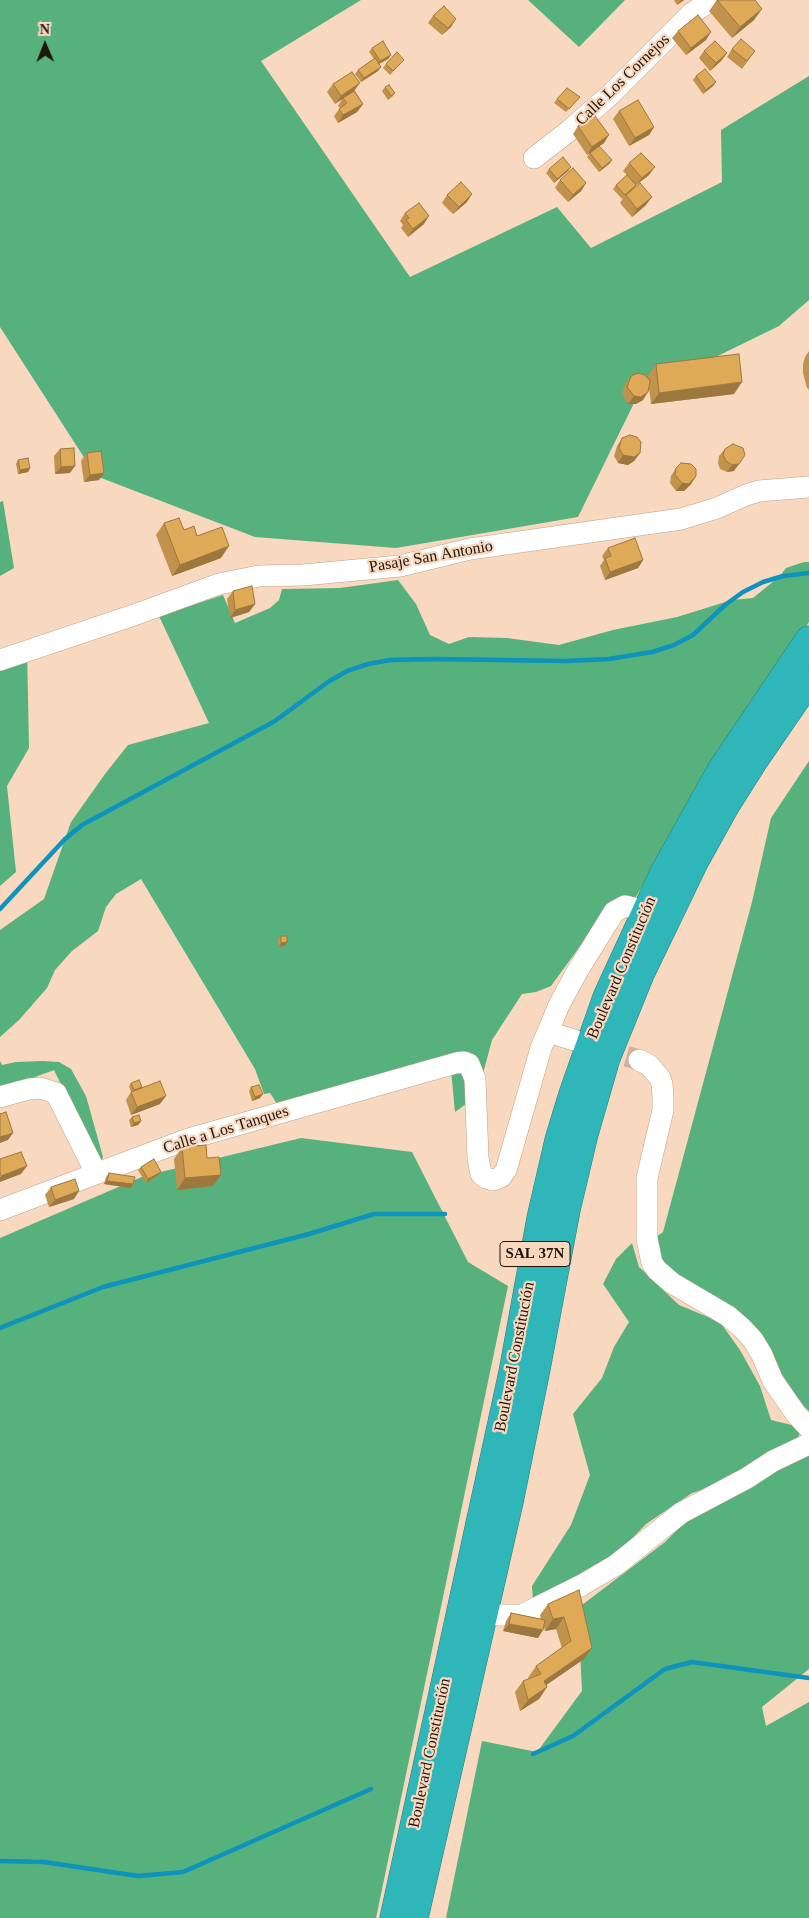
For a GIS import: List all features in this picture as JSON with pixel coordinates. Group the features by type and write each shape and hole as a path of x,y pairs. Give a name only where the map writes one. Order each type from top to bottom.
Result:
{"highway":[{"name":"Boulevard Constitución","path":"394,1918 513,1372 541,1218 559,1140 586,1052 607,997 664,873 722,769 809,640"},
{"name":"Boulevard Constitución","path":"414,1918 484,1615 536,1369 566,1210 584,1134 606,1058 640,974 694,862 730,798 809,680"}],"street":[{"name":"Calle Los Cornejos","path":"534,158 611,94 692,14 712,0"},
{"name":"Pasaje San Antonio","path":"0,660 219,584 259,576 303,575 400,566 470,549 681,519 717,508 759,491 809,487"},
{"path":"574,1040 548,1032 559,1005 578,970 614,912 625,906 646,911"},
{"name":"Calle a Los Tanques","path":"0,1210 188,1139 456,1062 469,1064 475,1079 478,1158 481,1174 493,1180 501,1177 506,1170 533,1072 548,1032"},
{"path":"639,1060 649,1065 660,1078 663,1098 663,1110 647,1178 647,1239 652,1263 672,1283 723,1312 742,1328 762,1355 773,1381 796,1414 809,1428"},
{"path":"0,1097 40,1088 56,1093 89,1163 96,1173"},
{"path":"484,1615 522,1615 582,1585 616,1565 681,1513 746,1478 773,1461 809,1444"}],"green space":[{"path":"0,0 361,0 261,61 410,277 557,207 591,248 722,182 721,130 809,76 809,300 779,326 638,395 578,517 396,548 255,537 96,476 0,327"},
{"path":"528,0 625,0 579,47"},
{"path":"3,501 14,568 0,576 0,502"},
{"path":"809,562 809,622 684,814 626,914 602,916 551,986 536,992 522,994 492,1040 477,1096 455,1112 450,1059 279,1107 270,1093 264,1094 255,1069 141,879 116,894 106,907 98,931 72,951 55,970 47,988 19,1020 0,1037 0,930 44,899 71,822 128,745 209,723 159,616 223,595 235,623 270,608 279,600 282,589 340,588 398,580 416,604 430,635 449,644 469,637 507,638 559,645 613,630 677,617 732,600 753,598 780,576 786,568"},
{"path":"27,648 29,748 7,786 16,872 0,886 0,662"},
{"path":"809,761 809,1411 801,1404 758,1337 664,1271 656,1237 663,1232 752,902 771,818"},
{"path":"0,1061 2,1065 16,1062 59,1062 71,1069 86,1096 103,1157 100,1164 54,1070 0,1090"},
{"path":"301,1138 412,1152 468,1262 508,1286 376,1918 0,1918 0,1238 144,1176"},
{"path":"632,1243 639,1267 679,1305 720,1322 740,1350 760,1386 771,1420 804,1428 793,1444 722,1484 692,1493 646,1524 601,1571 533,1600 532,1586 571,1525 590,1475 573,1414 602,1378 614,1347 629,1322 603,1284 616,1259"},
{"path":"809,1454 809,1669 762,1707 766,1726 809,1702 809,1918 446,1918 482,1741 537,1752 582,1691 578,1608 665,1542 692,1515"}],"building":[{"path":"717,0 755,0 762,9 740,27"},
{"path":"444,6 456,19 448,28 433,16"},
{"path":"698,15 711,32 691,48 678,31"},
{"path":"741,39 755,51 747,61 732,49"},
{"path":"383,41 391,55 380,61 372,48"},
{"path":"715,41 727,53 716,63 704,51"},
{"path":"397,52 404,60 393,71 386,64"},
{"path":"375,58 381,67 364,78 358,70"},
{"path":"705,69 716,82 706,90 696,76"},
{"path":"352,72 360,83 341,96 333,84"},
{"path":"389,85 395,93 391,96 385,87"},
{"path":"567,88 580,97 569,109 557,99"},
{"path":"354,91 363,104 343,115 339,109 347,103 343,98"},
{"path":"638,100 654,127 635,138 619,111"},
{"path":"595,116 609,135 592,147 578,126"},
{"path":"599,146 612,160 602,168 590,153"},
{"path":"641,153 655,167 642,178 629,163"},
{"path":"563,157 571,167 557,179 549,169"},
{"path":"573,168 586,183 573,195 560,180"},
{"path":"627,175 636,185 625,195 616,185"},
{"path":"461,182 472,194 459,207 447,195"},
{"path":"640,183 652,197 637,209 626,195"},
{"path":"419,203 429,216 413,229 406,220 409,218 405,213"},
{"path":"739,354 742,382 659,393 656,364"},
{"path":"638,373 645,375 650,381 648,392 641,397 634,396 627,387 631,376"},
{"path":"630,435 637,437 641,442 640,453 634,457 623,455 619,448 622,438"},
{"path":"733,444 743,448 745,455 739,464 732,465 726,461 723,455 725,449"},
{"path":"74,448 75,466 61,467 60,449"},
{"path":"101,451 104,473 90,475 87,453"},
{"path":"28,458 30,468 20,470 18,460"},
{"path":"681,463 691,464 696,469 696,476 689,484 682,483 675,475 676,468"},
{"path":"179,518 184,530 194,526 197,536 222,527 229,546 180,565 164,523"},
{"path":"635,538 643,560 610,572 605,558 611,556 608,548"},
{"path":"252,586 255,604 235,610 233,591"},
{"path":"281,936 287,936 287,942 281,943"},
{"path":"139,1080 142,1087 134,1090 131,1083"},
{"path":"160,1081 166,1096 137,1107 131,1092"},
{"path":"259,1085 263,1094 255,1097 251,1087"},
{"path":"6,1112 13,1133 0,1137 0,1114"},
{"path":"139,1115 141,1121 134,1123 132,1117"},
{"path":"206,1145 207,1158 219,1157 221,1175 185,1178 182,1147"},
{"path":"21,1152 27,1166 1,1176 0,1159"},
{"path":"154,1159 161,1172 148,1179 141,1167"},
{"path":"109,1173 135,1177 133,1184 107,1181"},
{"path":"75,1179 79,1191 55,1200 51,1187"},
{"path":"579,1590 592,1648 544,1681 547,1687 528,1700 523,1681 541,1674 536,1666 571,1641 564,1617 553,1619 548,1604"},
{"path":"511,1613 545,1620 543,1630 509,1624"}],"waterway":[{"path":"0,909 65,839 82,825 275,721 328,682 347,671 368,664 390,660 565,661 609,659 652,652 674,645 693,635 725,605 743,592 763,582 783,576 809,573"},
{"path":"0,1328 103,1287 309,1234 374,1214 445,1214"},
{"path":"533,1754 573,1736 665,1669 692,1662 809,1678"},
{"path":"0,1861 44,1862 138,1876 183,1872 371,1789"}],"tunnel":[{"path":"596,1047 639,1060"}]}
